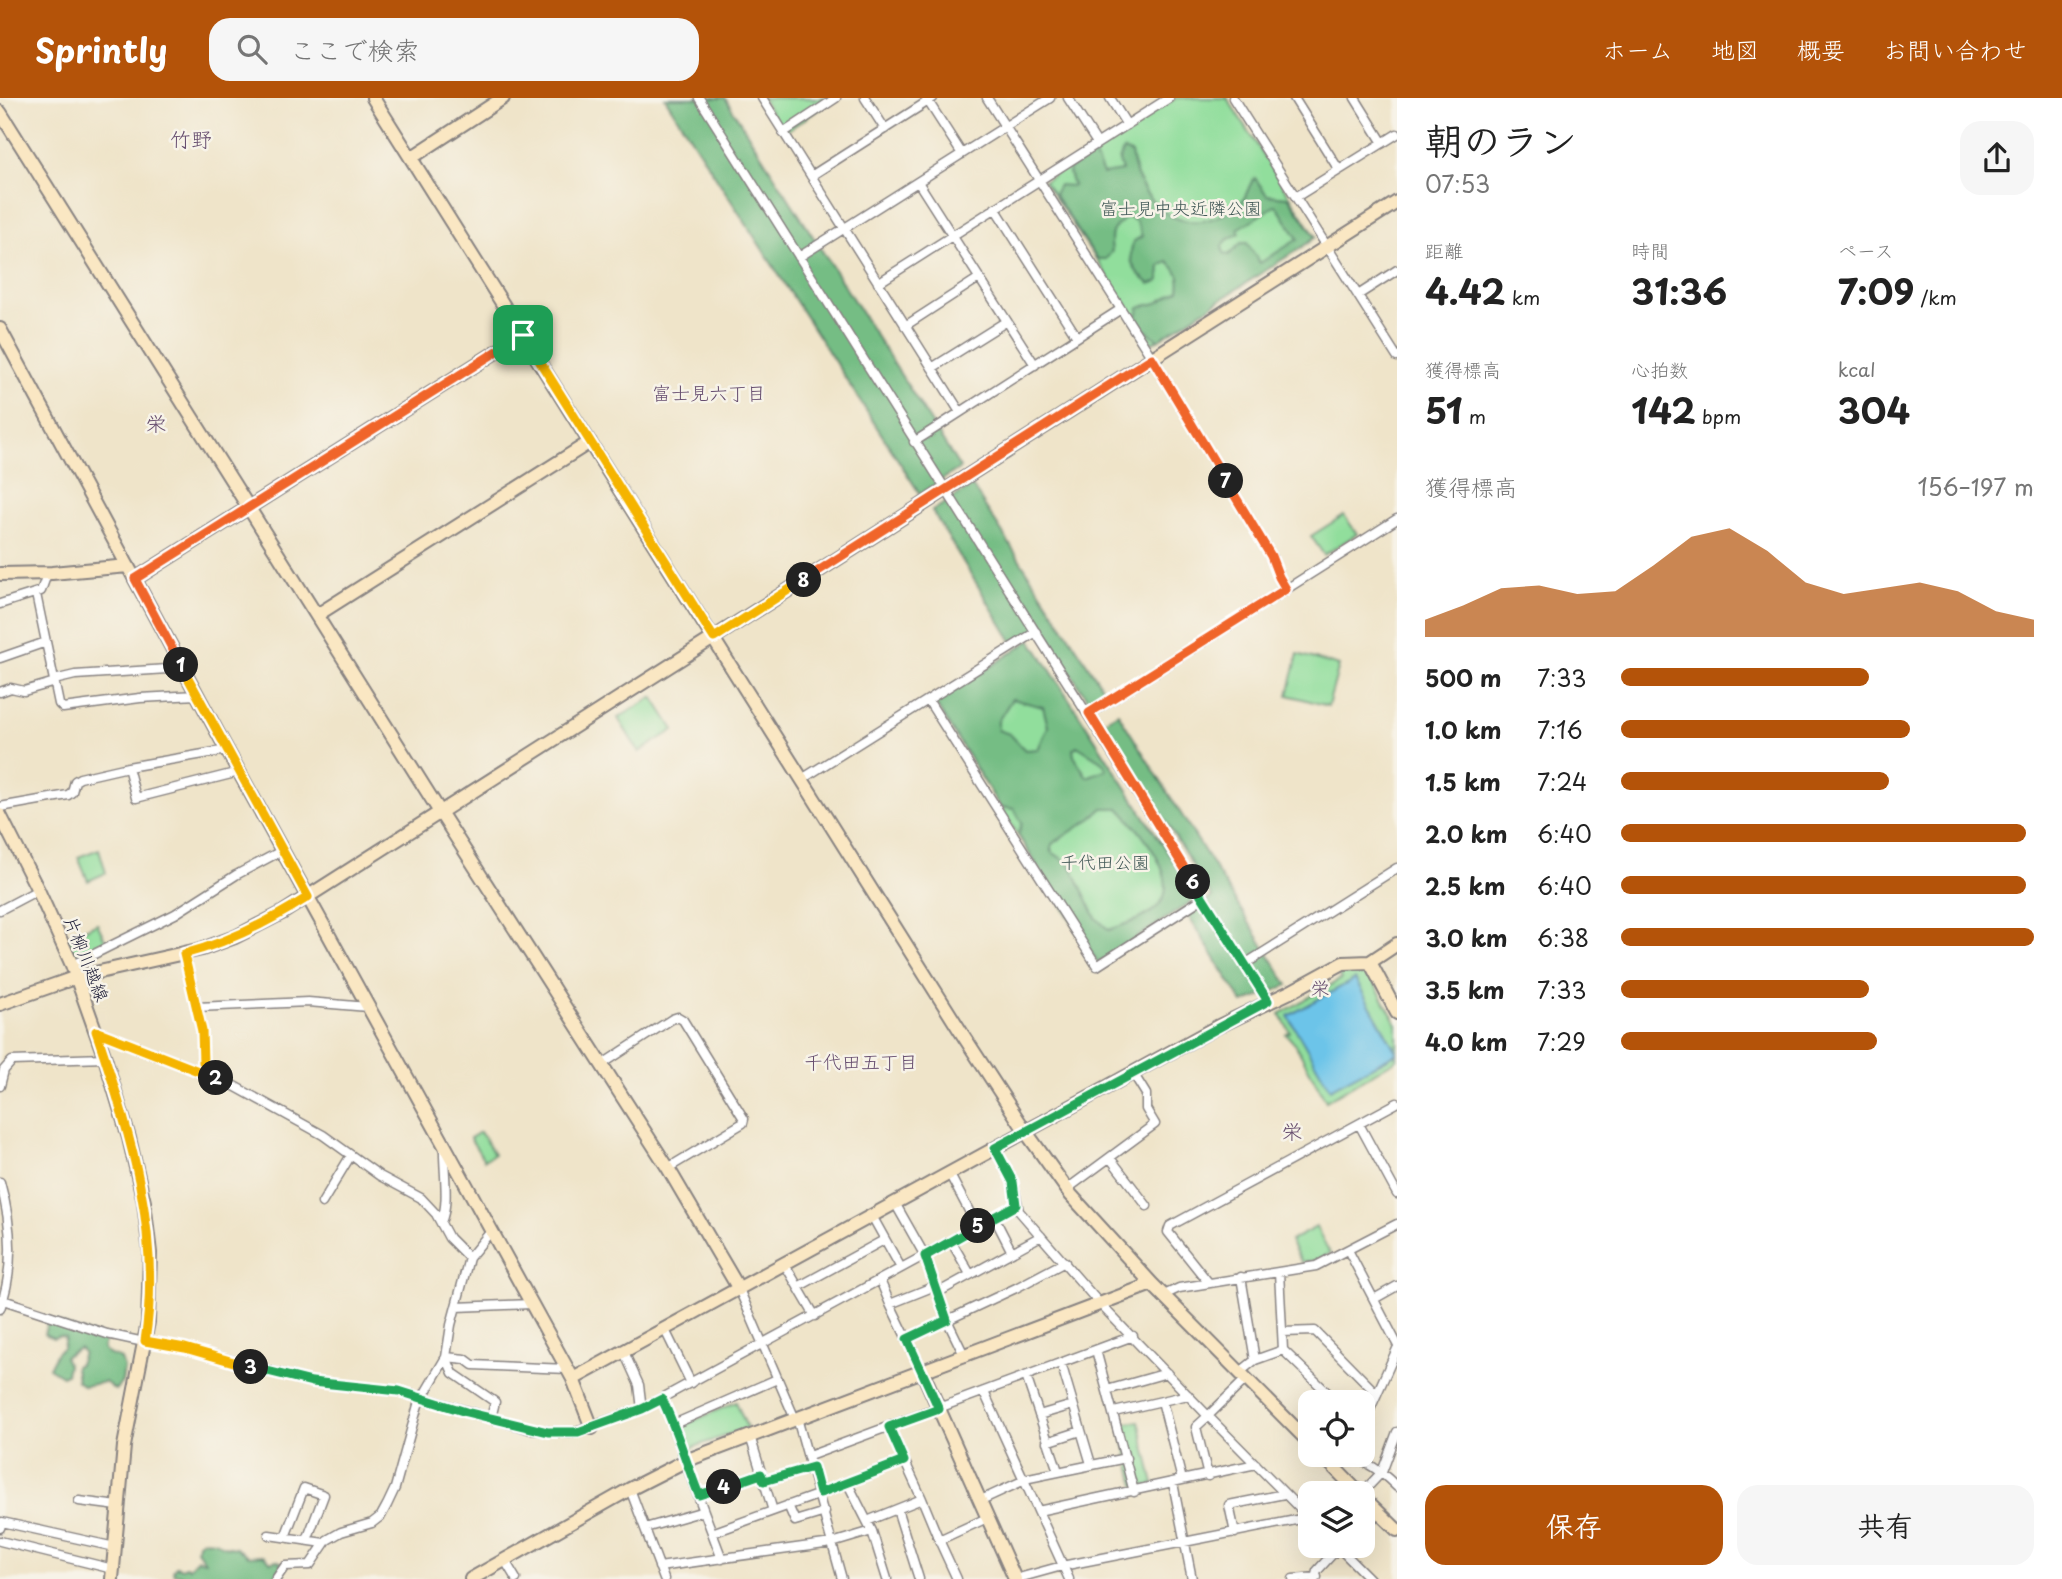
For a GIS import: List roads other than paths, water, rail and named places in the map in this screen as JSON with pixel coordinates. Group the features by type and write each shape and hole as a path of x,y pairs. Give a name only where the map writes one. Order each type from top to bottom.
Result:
{"street":[{"path":"373,98 1026,1132 1067,1189 1152,1284 1298,1431"},
{"path":"411,158 503,98"},
{"path":"699,98 1268,1001"},
{"path":"762,98 960,412"},
{"path":"783,133 836,98"},
{"path":"865,98 885,129"},
{"path":"988,98 1152,358 1271,556 1286,589"},
{"path":"799,257 1049,98"},
{"path":"1068,98 1097,144"},
{"path":"1110,98 1127,125"},
{"path":"878,283 1169,98"},
{"path":"1233,98 1397,357"},
{"path":"1294,98 1339,170"},
{"path":"1355,98 1383,143"},
{"path":"811,176 929,99 962,154"},
{"path":"0,112 440,812 668,1168 738,1289 796,1418 813,1467 842,1579"},
{"path":"1296,197 1397,134"},
{"path":"918,182 1035,365"},
{"path":"75,971 184,954 218,944 255,928 308,897 1397,202"},
{"path":"995,208 1077,337"},
{"path":"1357,295 1397,270"},
{"path":"905,326 979,278"},
{"path":"914,442 1121,309"},
{"path":"932,368 1007,321"},
{"path":"0,328 197,695 570,1374 592,1427"},
{"path":"135,579 523,335"},
{"path":"317,615 590,442"},
{"path":"1089,713 1397,519"},
{"path":"0,574 47,574 128,566"},
{"path":"0,604 41,591 47,574"},
{"path":"36,594 58,704 63,708 140,698 197,695"},
{"path":"802,779 1036,632"},
{"path":"0,658 46,642"},
{"path":"0,692 11,688 24,691 75,675 183,668"},
{"path":"928,701 1097,966 1203,898"},
{"path":"0,814 68,795 72,792 75,780 80,778 227,750"},
{"path":"128,767 136,798 239,772"},
{"name":"片柳川越線","path":"0,814 75,971 129,1138 144,1202 150,1253 145,1342 128,1424 113,1574"},
{"path":"0,1004 75,971 283,850"},
{"path":"1245,964 1397,868"},
{"path":"0,910 38,890"},
{"path":"446,1357 465,1359 473,1365 570,1374 624,1352 1268,1001 1343,963 1370,962 1397,944"},
{"path":"184,954 202,1031 203,1062 227,1082"},
{"path":"1370,962 1397,1013"},
{"path":"197,1007 308,1002 368,1007"},
{"path":"601,1065 675,1018 681,1018 685,1023 744,1119 743,1123 668,1168"},
{"path":"96,1031 227,1082 323,1135 380,1176 421,1198 441,1222 449,1238 469,1258"},
{"path":"0,1086 4,1070 12,1061 105,1058"},
{"path":"1067,1189 1155,1124 1146,1109 1146,1094 1133,1073"},
{"path":"1208,1282 1168,1232 1170,1226 1397,1103"},
{"path":"1359,1124 1397,1194"},
{"path":"441,1222 446,1211 444,1143"},
{"path":"995,1148 1013,1182 1019,1211 1100,1304 1298,1507"},
{"path":"322,1203 351,1154"},
{"path":"1110,1158 1147,1206"},
{"path":"949,1173 977,1226"},
{"path":"0,1182 10,1233 10,1262 1,1302 107,1334 185,1348 312,1382 399,1391 548,1432 570,1433 642,1409 662,1399 1016,1205"},
{"path":"895,1203 925,1256 947,1320 965,1357"},
{"path":"872,1216 901,1268"},
{"path":"994,1217 1013,1252"},
{"path":"1164,1295 1179,1287 1316,1266 1397,1224"},
{"path":"276,1579 285,1566 310,1565 324,1543 333,1535 372,1523 381,1516 395,1488 418,1405 446,1357 469,1258 492,1230"},
{"path":"890,1304 936,1289 970,1274 1041,1236"},
{"path":"798,1287 884,1240"},
{"path":"951,1241 970,1274"},
{"path":"1348,1250 1374,1299 1394,1329 1397,1346 1393,1367 1375,1398"},
{"path":"907,1339 1065,1262"},
{"path":"784,1263 815,1316"},
{"path":"1279,1272 1283,1350 1325,1390"},
{"path":"1241,1277 1255,1360"},
{"path":"880,1280 1015,1579 1062,1566 1298,1520"},
{"path":"471,1579 685,1461 1152,1284"},
{"path":"1374,1299 1397,1286"},
{"path":"456,1307 532,1304"},
{"path":"665,1330 691,1383"},
{"path":"1282,1332 1315,1331 1377,1394"},
{"path":"809,1456 1133,1336"},
{"path":"1096,1350 1134,1492"},
{"path":"1208,1476 1196,1427 1255,1360 1283,1350"},
{"path":"624,1352 639,1385 642,1409"},
{"path":"446,1357 453,1373 495,1402 491,1418"},
{"path":"1061,1363 1091,1464"},
{"path":"1107,1390 1167,1373"},
{"path":"1026,1376 1058,1471"},
{"path":"674,1423 777,1379"},
{"path":"984,1392 1069,1579"},
{"path":"1114,1412 1188,1395"},
{"path":"662,1399 674,1423 685,1461 722,1559"},
{"path":"1162,1401 1178,1482 1192,1579"},
{"path":"1039,1415 1073,1405"},
{"path":"889,1427 957,1579"},
{"path":"1047,1442 1081,1431"},
{"path":"1373,1481 1382,1472 1397,1432"},
{"path":"750,1436 773,1511"},
{"path":"979,1501 1024,1480 1126,1458"},
{"path":"712,1533 904,1461"},
{"path":"1038,1511 1256,1464"},
{"path":"699,1495 763,1477 813,1467"},
{"path":"1333,1467 1348,1481"},
{"path":"1372,1467 1382,1472 1397,1487"},
{"path":"847,1482 872,1531 887,1579"},
{"path":"285,1537 304,1488 324,1495 307,1540"},
{"path":"630,1489 664,1579"},
{"path":"1235,1533 1229,1505 1284,1494"},
{"path":"867,1521 922,1499"},
{"path":"79,1501 118,1506"},
{"path":"788,1506 795,1521 825,1512"},
{"path":"1375,1508 1397,1531"},
{"path":"897,1509 919,1579"},
{"path":"645,1528 704,1511"},
{"path":"939,1540 987,1518"},
{"path":"0,1528 2,1522 115,1547"},
{"path":"659,1567 832,1543 872,1531"},
{"path":"269,1535 324,1543"},
{"path":"0,1541 113,1574"},
{"path":"1293,1579 1317,1578 1317,1571 1327,1558"},
{"path":"1349,1558 1370,1579"},
{"path":"504,1559 516,1579"}],"water":[{"path":"1355,979 1397,1053 1330,1089 1288,1016"}],"district":[{"name":"竹野","path":"191,140"},
{"name":"富士見六丁目","path":"709,393"},
{"name":"栄","path":"156,424"},
{"name":"栄","path":"1320,988"},
{"name":"千代田五丁目","path":"861,1062"},
{"name":"栄","path":"1292,1132"}],"park label":[{"name":"富士見中央近隣公園","path":"1181,209"},
{"name":"千代田公園","path":"1105,863"}]}
